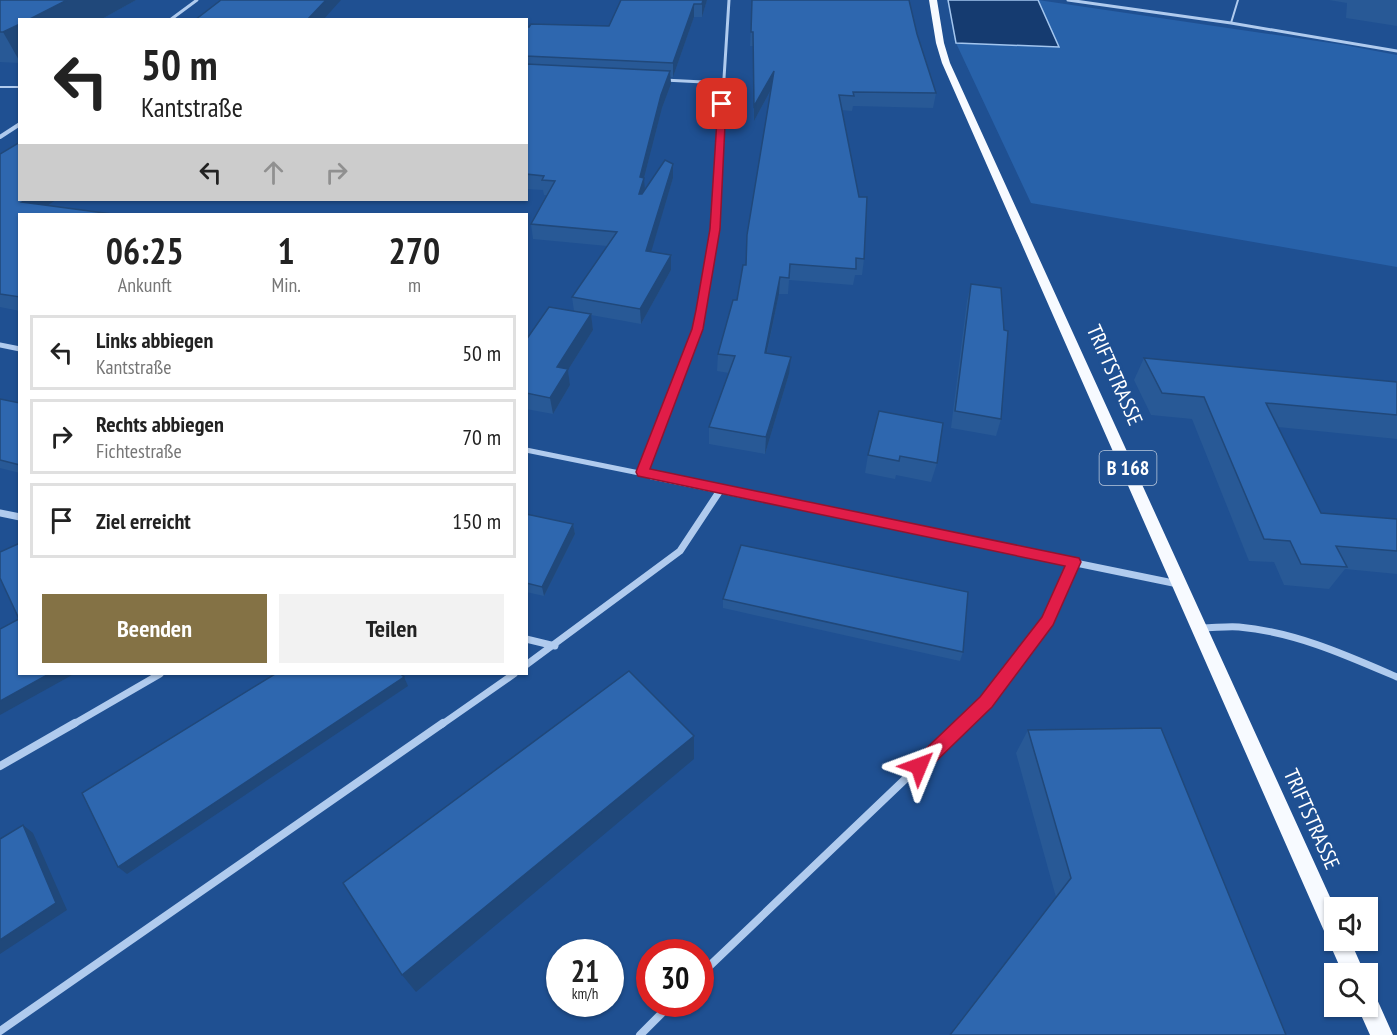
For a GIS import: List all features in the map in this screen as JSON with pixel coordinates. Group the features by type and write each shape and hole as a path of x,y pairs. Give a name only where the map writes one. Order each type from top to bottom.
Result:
{"main road":[{"name":"TRIFTSTRASSE","path":"933,0 940,43 946,63 1324,906"},
{"path":"1374,1017 1382,1035"}],"street":[{"path":"173,18 197,0"},
{"path":"643,472 697,329 709,273 715,229 729,0"},
{"path":"1068,0 1231,23 1397,51"},
{"path":"654,80 723,83"},
{"path":"0,137 18,125"},
{"path":"0,345 18,349"},
{"path":"528,450 643,472 1179,584"},
{"path":"528,664 555,646 680,551 721,489"},
{"path":"0,513 18,517"},
{"path":"714,962 986,702 1048,620 1074,562"},
{"path":"1199,628 1239,627 1276,633 1338,652 1397,677"},
{"path":"528,639 555,646"},
{"path":"0,766 157,675"},
{"path":"0,1031 513,675"},
{"path":"640,1035 658,1017"}],"lane":[{"path":"1231,23 1238,0"},
{"path":"0,87 18,87"}],"shaded area":[{"path":"948,0 1038,0 1059,47 956,43"},
{"path":"1038,0 1344,45 1397,55 1397,267 1031,203 956,43 1058,47"}],"building":[{"path":"0,0 67,0 32,18 18,18 18,25 0,32"},
{"path":"221,0 326,0 309,18 198,18"},
{"path":"621,0 703,0 702,4 694,4 673,63 528,56 528,27 531,24 609,26"},
{"path":"752,0 909,0 936,93 853,92 854,96 839,95 859,197 867,197 864,259 856,258 856,269 790,264 789,278 780,277 765,353 791,357 766,437 709,427 735,356 718,354 733,300 737,300 743,265 746,265 747,235 774,71 754,106"},
{"path":"528,64 670,71 661,95 640,177 644,178 639,194 642,194 665,160 673,164 646,251 671,255 640,309 572,297 617,232 531,224 555,181 542,180 544,176 528,174"},
{"path":"18,143 18,201 104,213 18,213 18,297 0,294 0,154"},
{"path":"971,284 1001,288 1004,330 1008,331 1001,419 955,411"},
{"path":"549,307 591,314 557,367 568,369 550,398 528,393 528,337"},
{"path":"1144,358 1397,382 1397,415 1266,403 1321,513 1397,519 1397,551 1336,546 1347,567 1301,564 1290,541 1264,539 1204,397 1162,393"},
{"path":"0,399 18,403 18,464 0,460"},
{"path":"879,411 943,423 937,463 900,456 899,461 868,455"},
{"path":"528,514 573,524 542,587 528,584"},
{"path":"18,544 18,617 0,578 0,552"},
{"path":"741,545 968,592 963,652 723,599"},
{"path":"18,620 18,675 47,675 0,701 0,629"},
{"path":"629,671 694,736 402,975 343,883"},
{"path":"273,675 402,675 404,677 118,867 82,793"},
{"path":"1161,728 1286,1035 950,1035 1071,878 1028,730"},
{"path":"23,825 56,903 0,940 0,839"}],"route":[{"path":"722,104 715,229 709,273 697,329 643,472 1074,562 1048,620 986,702 919,766"}]}
